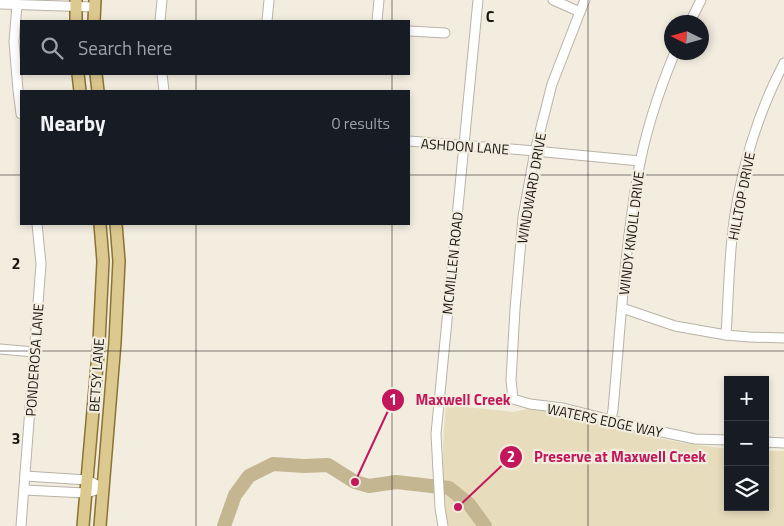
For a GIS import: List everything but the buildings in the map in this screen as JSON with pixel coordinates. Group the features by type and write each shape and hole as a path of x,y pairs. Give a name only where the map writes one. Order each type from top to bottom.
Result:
{"main road":[{"path":"76,3 76,20"},
{"path":"94,20 95,4"},
{"path":"78,75 80,90"},
{"path":"96,75 98,90"},
{"name":"BETSY LANE","path":"83,526 99,333 102,261 100,225"},
{"name":"BETSY LANE","path":"100,526 119,261 116,225"}],"street":[{"path":"160,20 162,0"},
{"path":"266,20 269,0"},
{"path":"377,20 379,0"},
{"name":"MCMILLEN ROAD","path":"443,526 440,508 436,434 478,0"},
{"path":"553,0 580,12"},
{"name":"WINDWARD DRIVE","path":"513,399 511,380 523,217 552,84 585,0"},
{"path":"694,15 702,0"},
{"path":"0,4 95,4"},
{"path":"17,5 14,42 20,106"},
{"path":"410,31 445,34"},
{"name":"WINDY KNOLL DRIVE","path":"611,419 629,242 640,161 661,85 672,60"},
{"name":"HILLTOP DRIVE","path":"726,335 732,243 738,198 747,155 769,94 784,63"},
{"path":"162,75 164,90"},
{"name":"ASHDON LANE","path":"410,142 640,161"},
{"name":"PONDEROSA LANE","path":"21,526 41,264 37,225"},
{"path":"622,308 675,326 726,335 784,338"},
{"path":"0,349 34,352"},
{"name":"WATERS EDGE WAY","path":"513,399 530,404 563,408 695,439 724,440"},
{"path":"769,442 784,443"},
{"path":"25,476 87,480 102,488"},
{"path":"24,490 86,493 102,488"}],"shaded area":[{"path":"446,405 514,412 527,409 567,414 601,421 648,436 724,448 724,511 769,511 769,451 784,451 784,526 448,526 444,496"}],"waterway":[{"path":"224,526 235,495 249,476 273,464 328,465 355,482 369,486 396,482 449,488 469,504 485,526"}],"place":[{"name":"Maxwell Creek","path":"355,482"},
{"name":"Preserve at Maxwell Creek","path":"458,507"}]}
